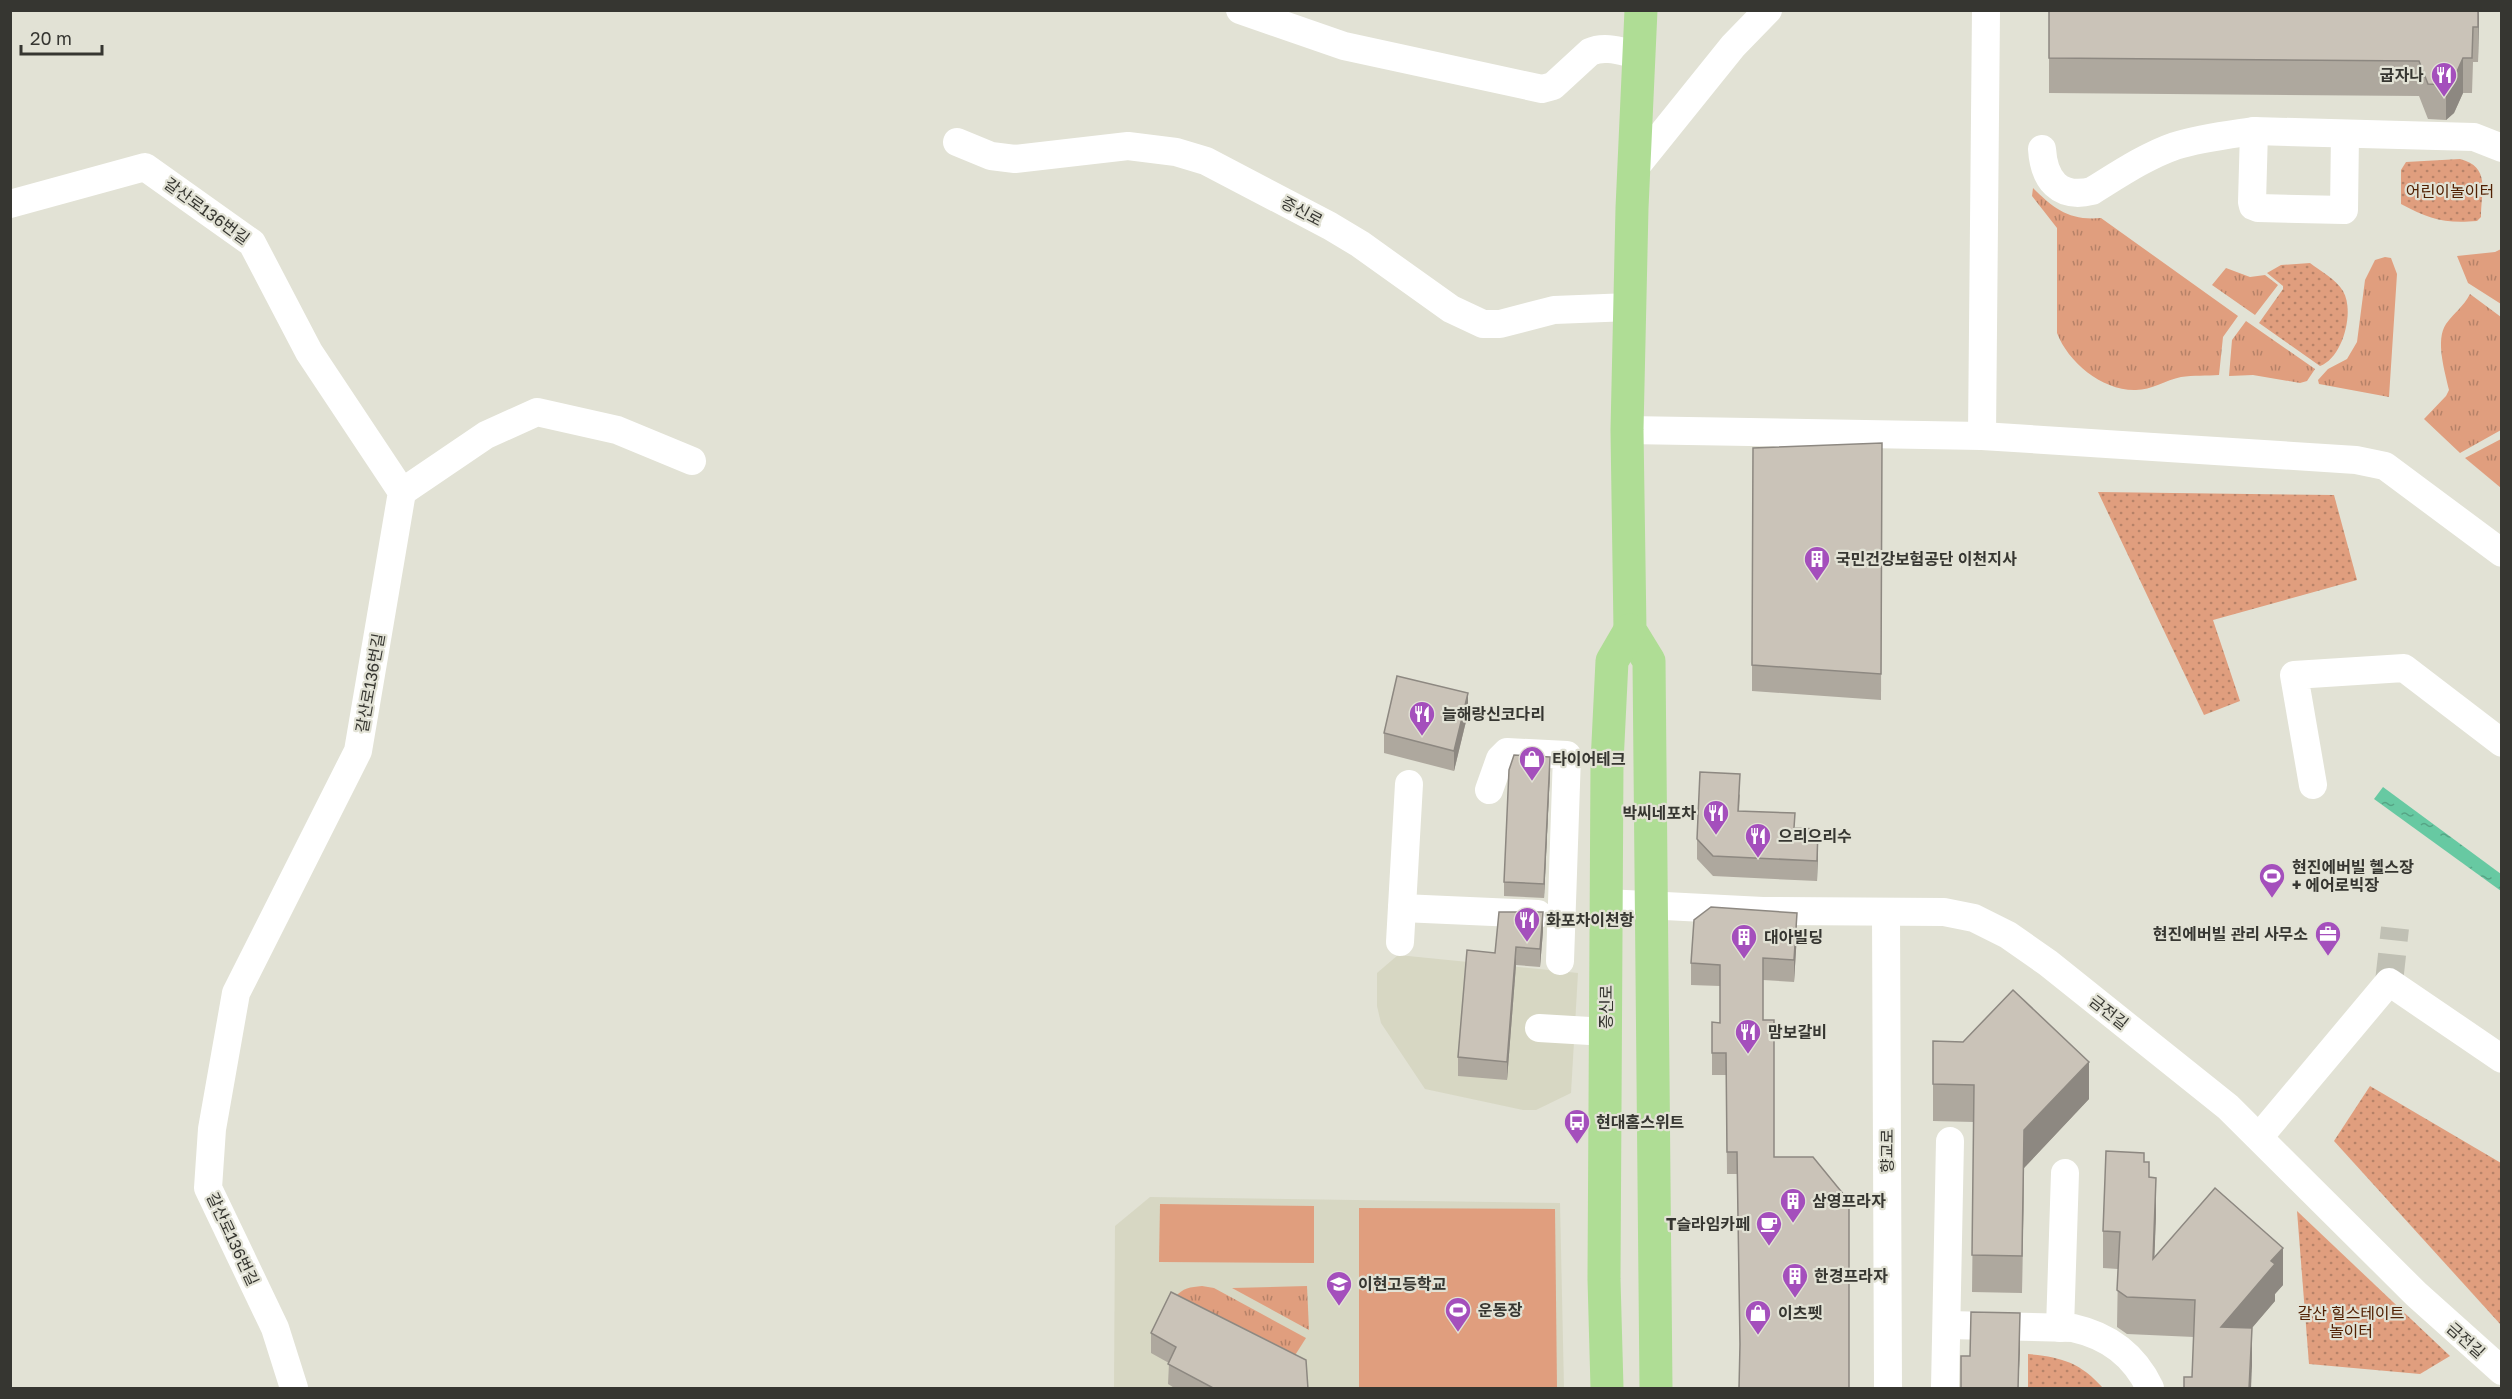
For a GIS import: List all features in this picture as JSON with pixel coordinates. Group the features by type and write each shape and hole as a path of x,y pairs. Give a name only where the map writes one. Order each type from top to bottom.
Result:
{"main road":[{"path":"1641,10 1629,308 1627,430 1630,630 1649,661 1649,906 1656,1389"},
{"name":"증신로","path":"1607,1389 1604,1279 1607,763 1612,661 1630,630"}],"street":[{"path":"1240,10 1344,46 1542,89 1553,86 1596,49 1603,48 1639,55"},
{"path":"1634,169 1726,55 1768,10"},
{"path":"1982,436 1986,10"},
{"path":"2254,131 2252,202 2253,206 2258,208 2344,210 2345,134"},
{"path":"2042,149 2043,166 2049,178 2058,187 2068,192 2082,194 2092,191 2154,155 2175,146 2254,131 2474,137 2501,146"},
{"name":"증신로","path":"957,142 991,156 1015,159 1128,146 1176,152 1206,161 1330,226 1451,309 1483,324 1500,324 1554,310 1629,308"},
{"name":"갈산로136번길","path":"10,204 145,167 252,243 309,352 402,492 358,751 236,993 212,1129 208,1188 275,1328 294,1389"},
{"path":"402,492 486,435 537,412 617,430 692,461"},
{"path":"1627,430 1982,436 2356,460 2385,466 2502,553"},
{"path":"2313,784 2294,675 2404,668 2502,743"},
{"path":"1489,790 1500,759 1507,752 1566,755 1607,763"},
{"path":"1560,961 1566,755"},
{"path":"1400,942 1409,784"},
{"path":"1562,862 1605,861"},
{"name":"금전길","path":"1606,903 1763,911 1954,914 1974,918 2008,935 2057,970 2228,1107 2260,1136 2416,1294 2502,1371"},
{"path":"1402,908 1561,915"},
{"name":"향교로","path":"1886,912 1888,1389"},
{"path":"2260,1136 2389,982 2502,1059"},
{"path":"1539,1028 1606,1032"},
{"path":"1945,1389 1950,1141"},
{"path":"2060,1328 2066,1173"},
{"path":"1947,1326 2060,1328 2092,1332 2112,1342 2128,1355 2142,1370 2150,1389"}],"shaded area":[{"path":"1398,955 1578,973 1571,1093 1536,1110 1523,1110 1425,1089 1381,1023 1377,1006 1377,973"},
{"name":"이현고등학교","path":"1150,1197 1560,1203 1564,1388 1114,1388 1115,1226"}],"green space":[{"name":"어린이놀이터","path":"2460,159 2476,168 2482,181 2481,217 2477,221 2456,222 2437,219 2401,204 2401,170 2406,162"},
{"path":"2033,188 2063,212 2080,218 2101,218 2238,316 2223,337 2219,375 2181,377 2142,390 2123,389 2099,380 2078,364 2062,344 2057,333 2057,228 2032,196"},
{"path":"2501,249 2501,304 2468,283 2457,256 2495,252"},
{"path":"2391,258 2397,274 2389,397 2319,384 2318,380 2328,369 2347,359 2357,342 2365,280 2375,260"},
{"path":"2310,263 2340,287 2348,310 2341,344 2335,354 2320,366 2259,323 2283,289 2283,286 2267,273 2281,265"},
{"path":"2226,268 2250,277 2265,275 2278,285 2255,315 2212,285"},
{"path":"2470,294 2501,317 2501,430 2460,453 2424,419 2449,390 2441,339 2446,324"},
{"path":"2246,321 2315,369 2307,381 2300,383 2253,375 2229,376 2232,340"},
{"path":"2501,439 2501,488 2465,458"},
{"path":"2098,492 2334,495 2357,580 2213,620 2240,701 2204,715"},
{"path":"2370,1086 2501,1163 2501,1325 2334,1141"},
{"path":"1160,1204 1314,1206 1314,1263 1159,1262"},
{"name":"운동장","path":"1359,1208 1555,1209 1557,1388 1359,1388"},
{"name":"갈산 힐스테이트 놀이터","path":"2297,1211 2450,1356 2420,1374 2309,1364"},
{"path":"1202,1286 1214,1288 1306,1338 1292,1360 1175,1297 1187,1288"},
{"path":"1307,1286 1309,1330 1232,1288"},
{"path":"2028,1354 2069,1362 2086,1372 2103,1388 2028,1388"}],"water":[{"path":"2383,787 2501,874 2501,891 2374,799"}],"building":[{"path":"2049,10 2478,10 2478,27 2473,27 2472,58 2463,58 2454,78 2446,85 2428,84 2419,61 2049,58"},
{"name":"국민건강보험공단 이천지사","path":"1882,443 1881,674 1752,665 1753,448"},
{"path":"1397,676 1468,693 1454,751 1384,733"},
{"path":"1514,755 1550,757 1544,884 1504,882 1509,770"},
{"path":"1700,772 1740,774 1738,811 1795,813 1794,828 1818,829 1817,861 1713,856 1697,839"},
{"path":"1711,907 1797,913 1794,960 1763,958 1763,1020 1774,1020 1774,1157 1813,1157 1849,1201 1849,1389 1739,1389 1737,1152 1727,1152 1726,1053 1712,1053 1712,1022 1720,1023 1720,965 1691,963 1694,920"},
{"path":"1499,912 1543,912 1540,949 1516,947 1507,1062 1458,1057 1467,950 1495,953"},
{"path":"2013,990 2089,1062 2024,1130 2022,1256 1972,1255 1974,1085 1933,1084 1933,1041 1963,1042"},
{"path":"2106,1151 2144,1153 2144,1162 2149,1162 2149,1177 2156,1178 2153,1259 2215,1188 2283,1248 2271,1261 2275,1264 2221,1327 2252,1328 2249,1389 2184,1389 2184,1377 2192,1377 2195,1300 2127,1297 2117,1290 2120,1232 2103,1231"},
{"path":"1171,1292 1306,1360 1308,1389 1215,1389 1168,1364 1176,1347 1151,1333"},
{"path":"1971,1312 2020,1313 2018,1389 1961,1388 1961,1356 1970,1356"}],"tunnel":[{"path":"2389,982 2395,928"}],"place":[{"name":"굽자나","path":"2444,98"},
{"name":"국민건강보험공단 이천지사","path":"1817,582"},
{"name":"늘해랑신코다리","path":"1422,737"},
{"name":"타이어테크","path":"1532,782"},
{"name":"박씨네포차","path":"1716,836"},
{"name":"으리으리수","path":"1758,859"},
{"name":"현진에버빌 헬스장 + 에어로빅장","path":"2272,899"},
{"name":"화포차이천항","path":"1527,943"},
{"name":"현진에버빌 관리 사무소","path":"2328,957"},
{"name":"대아빌딩","path":"1744,960"},
{"name":"맘보갈비","path":"1748,1055"},
{"name":"현대홈스위트","path":"1577,1145"},
{"name":"삼영프라자","path":"1793,1224"},
{"name":"T슬라임카페","path":"1769,1247"},
{"name":"한경프라자","path":"1795,1299"},
{"name":"이현고등학교","path":"1339,1307"},
{"name":"운동장","path":"1458,1333"},
{"name":"이츠펫","path":"1758,1336"}]}
